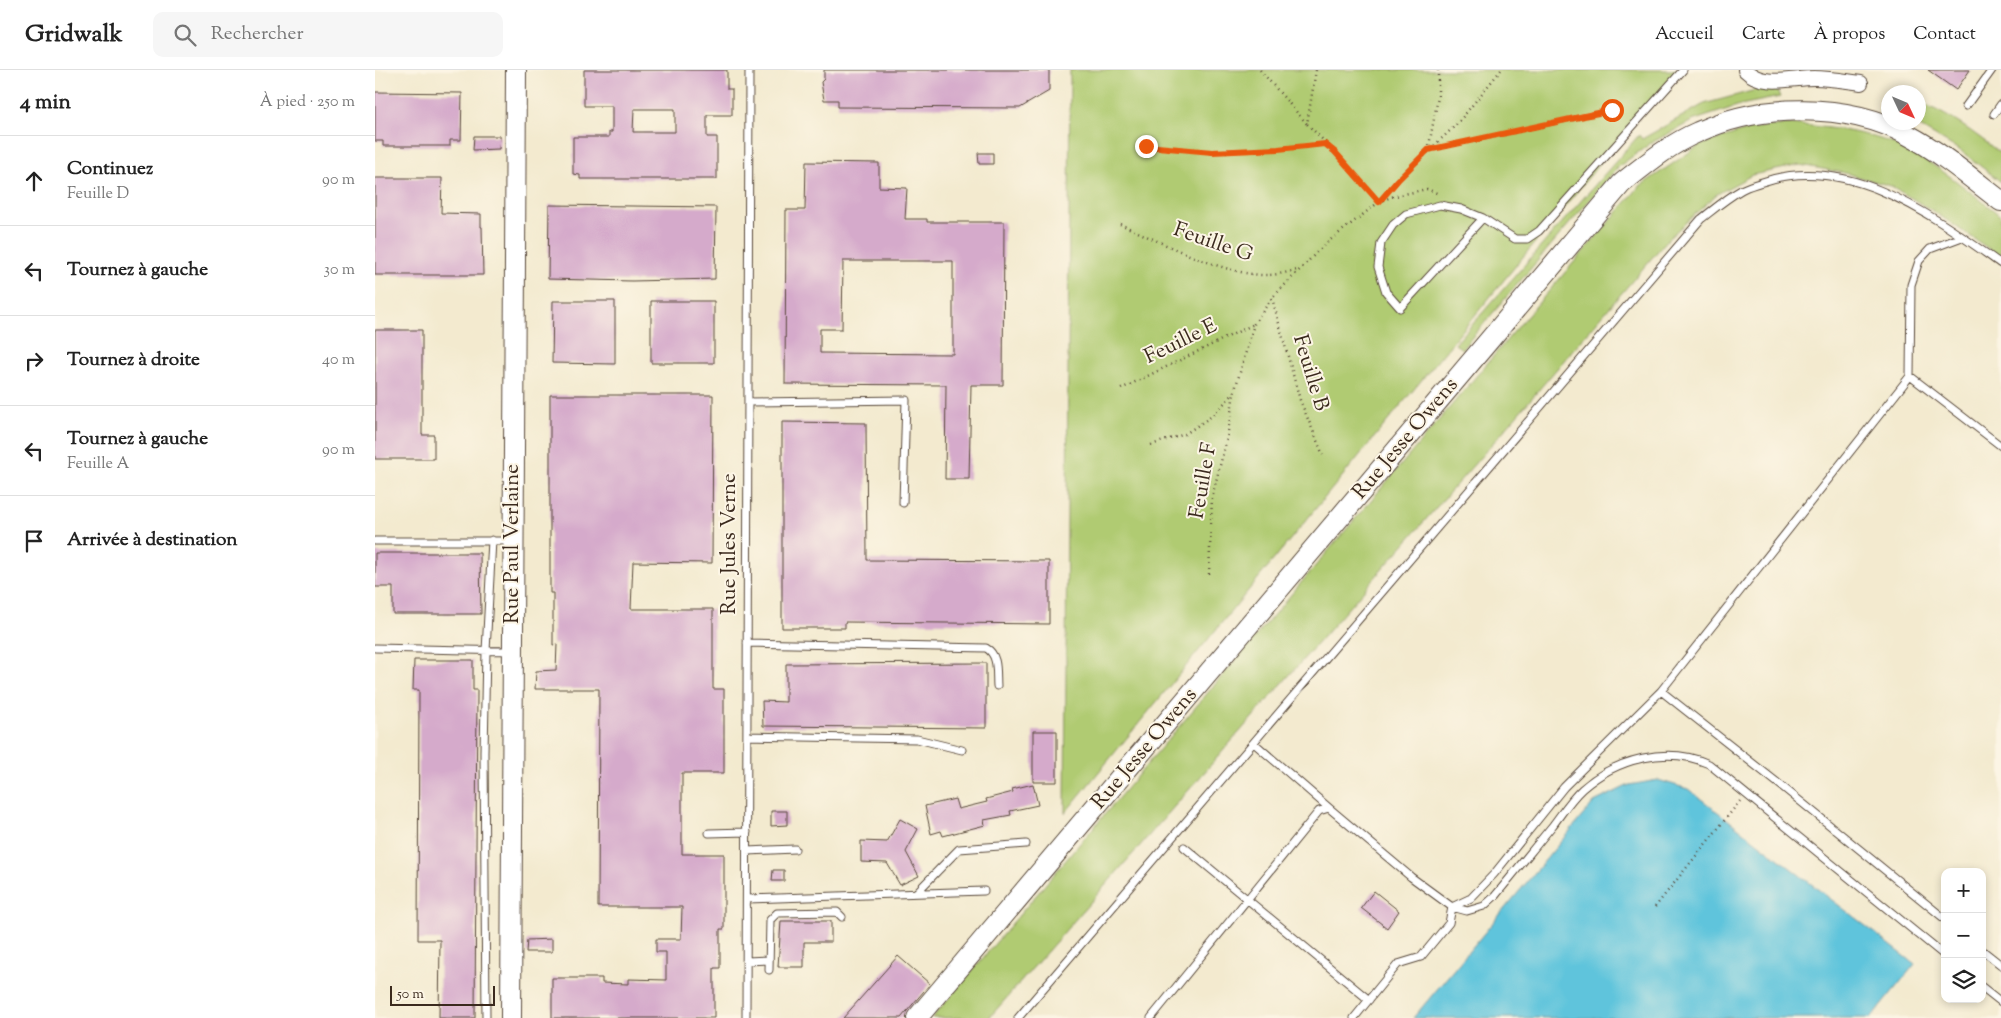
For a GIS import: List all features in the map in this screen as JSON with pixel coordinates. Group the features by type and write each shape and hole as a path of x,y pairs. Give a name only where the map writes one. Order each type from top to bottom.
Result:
{"main road":[{"name":"Rue Paul Verlaine","path":"511,1018 516,70"},
{"name":"Rue Jesse Owens","path":"917,1018 1623,183 1661,152 1698,132 1741,116 1782,110 1821,110 1867,120 1906,134 1947,159 2001,201"}],"street":[{"path":"1745,70 1750,75 1770,81 1814,78 1861,83"}],"lane":[{"name":"Rue Jules Verne","path":"746,1018 749,70"},
{"path":"1483,218 1400,308 1386,292 1378,268 1381,243 1393,225 1406,214 1440,205 1461,209 1483,218 1515,239 1527,239 1539,231 1683,70"},
{"path":"1966,106 1992,70"},
{"path":"1993,114 2001,104"},
{"path":"1017,1018 1701,219 1741,189 1775,177 1807,173 1850,179 1899,198 2001,264"},
{"path":"1452,907 1471,898 1494,874 1564,788 1661,691 1910,376 1911,284 1919,261 1930,249 1962,237"},
{"path":"1910,376 2001,446"},
{"path":"748,402 906,400 903,503"},
{"path":"486,1018 483,752 492,540"},
{"path":"375,541 513,541"},
{"path":"747,643 986,648 991,651 995,660 997,686"},
{"path":"375,648 513,651"},
{"path":"1661,691 1941,916"},
{"path":"747,736 917,739 962,750"},
{"path":"1253,743 1411,877 1452,907 1467,911 1484,906 1495,896 1581,790 1603,774 1632,761 1659,756 1694,757 1709,764 1941,953"},
{"path":"1151,1018 1319,811 1329,808"},
{"path":"709,833 747,832"},
{"path":"916,894 959,849 1026,844"},
{"path":"1183,847 1369,1000"},
{"path":"747,851 795,849"},
{"path":"747,900 984,891"},
{"path":"1355,1018 1398,964 1421,957 1449,923 1452,907"},
{"path":"769,970 769,920 777,913 837,912 842,918"},
{"path":"1986,953 2001,965"},
{"path":"747,961 769,960"},
{"path":"1986,990 2001,1002"}],"path":[{"path":"1260,70 1379,202"},
{"path":"1307,124 1316,70"},
{"path":"1428,150 1438,97 1438,70"},
{"path":"1254,324 1272,298 1299,269 1324,245 1379,202 1428,150 1457,124 1501,70"},
{"path":"1428,150 1612,110"},
{"path":"1146,146 1212,152 1278,149 1325,144"},
{"path":"1379,202 1391,196 1427,189 1441,195 1461,209"},
{"name":"Feuille G","path":"1120,224 1199,259 1245,273 1268,275 1299,269"},
{"name":"Feuille B","path":"1272,298 1300,400 1323,455"},
{"name":"Feuille E","path":"1121,389 1254,324"},
{"name":"Feuille F","path":"1209,574 1212,497 1227,438 1234,393 1254,324"},
{"path":"1151,445 1185,434 1212,416 1234,393"},
{"path":"1655,907 1746,794"}],"green space":[{"path":"1070,70 1677,70 1065,813"},
{"path":"1774,85 1780,97 1740,105 1692,121 1651,143 1618,167 1462,349 1455,344 1639,135 1642,139 1704,104"},
{"path":"1926,106 1962,125 2001,154 2001,182 1961,151 1925,130"},
{"path":"1788,124 1832,128 1861,134 1889,142 1929,162 2001,216 2001,257 1933,211 1891,186 1845,173 1800,165 1752,175 1717,194 1669,238 1506,428 989,1018 932,1018 1523,321 1640,186 1700,145 1749,129"}],"water":[{"path":"1658,780 1688,789 1915,964 1871,1018 1413,1018 1594,802 1629,785"}],"building":[{"path":"584,70 727,70 727,89 732,89 732,115 707,115 707,137 717,137 717,179 580,179 580,175 573,174 573,137 609,137 609,132 612,132 612,106 584,106","holes":["634,109 675,109 675,132 633,132"]},
{"path":"824,70 1049,70 1049,91 1020,108 838,107 838,100 824,100 821,82 824,79"},
{"path":"1928,70 1970,70 1956,90"},
{"path":"375,92 462,93 461,140 450,140 450,146 383,146 383,141 375,141"},
{"path":"474,136 500,136 499,149 473,150"},
{"path":"978,153 993,153 993,164 979,164"},
{"path":"806,162 879,163 879,187 907,188 905,219 927,219 927,222 1004,222 1003,385 971,385 969,479 945,479 946,385 785,384 786,210 805,210","holes":["843,261 953,261 953,354 820,353 820,329 842,329"]},
{"path":"375,178 442,178 441,213 481,214 483,275 375,275"},
{"path":"549,205 716,207 715,279 632,281 548,279"},
{"path":"553,301 615,301 615,364 552,363"},
{"path":"651,301 714,301 714,363 651,363"},
{"path":"375,330 422,330 422,435 434,435 434,459 375,459"},
{"path":"550,395 713,395 712,563 633,562 631,609 713,609 713,689 724,689 724,773 682,773 682,854 724,854 724,929 720,929 720,968 714,968 714,1018 552,1018 552,978 602,978 602,983 628,984 628,979 666,980 666,952 656,952 656,939 681,939 682,907 598,907 599,689 535,689 536,671 556,670 557,644 553,645 553,593 550,593"},
{"path":"782,422 866,423 867,560 1049,561 1049,624 845,622 845,628 782,628"},
{"path":"375,553 480,553 481,614 393,614 393,587 375,587"},
{"path":"414,660 473,660 473,690 477,690 475,1018 439,1018 440,940 418,940 419,690 413,690"},
{"path":"986,663 986,728 763,726 762,701 786,702 786,664"},
{"path":"1033,731 1057,731 1057,782 1033,782"},
{"path":"1033,784 1038,805 1010,811 1011,815 984,820 985,825 943,836 941,831 931,834 925,806 955,799 958,809 987,802 986,799 1013,792 1012,789"},
{"path":"771,811 787,811 787,825 771,826"},
{"path":"900,819 918,829 906,852 919,876 900,885 887,863 861,862 861,841 887,842"},
{"path":"773,870 784,870 784,881 772,881"},
{"path":"1374,891 1399,911 1387,928 1361,908"},
{"path":"781,921 831,921 831,942 804,942 804,967 778,967"},
{"path":"552,939 552,952 526,952 527,940"},
{"path":"898,956 930,984 901,1018 843,1018"}],"route":[{"path":"1146,146 1212,152 1278,149 1325,144 1335,152 1379,202 1428,150 1612,110"}]}
